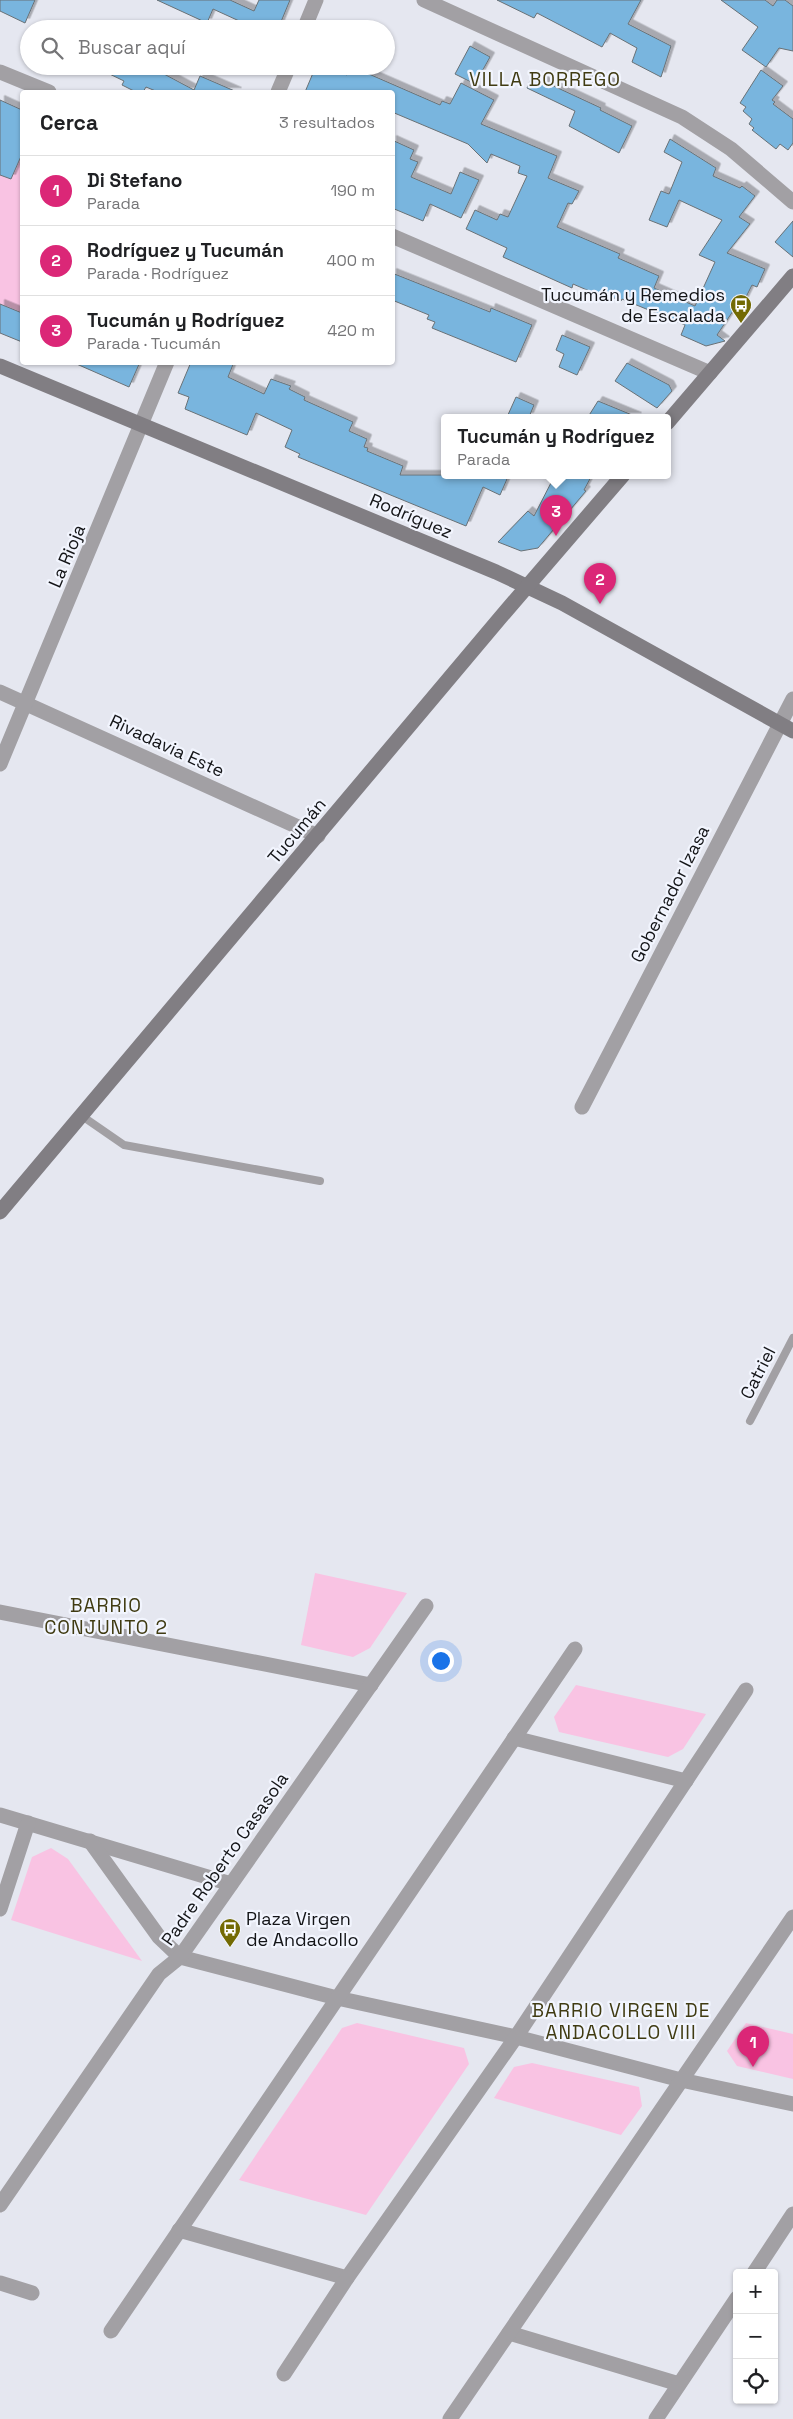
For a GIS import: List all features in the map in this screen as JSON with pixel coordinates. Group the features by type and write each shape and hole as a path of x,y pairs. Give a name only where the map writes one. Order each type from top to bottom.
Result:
{"main road":[{"path":"671,418 793,276"},
{"name":"Rodríguez","path":"0,366 562,603 786,728"},
{"name":"Tucumán","path":"0,1212 620,479"}],"street":[{"path":"308,20 316,0"},
{"path":"424,0 682,117 731,149 793,202"},
{"path":"0,72 45,90"},
{"path":"279,90 285,75"},
{"path":"395,237 710,373"},
{"name":"La Rioja","path":"0,764 166,365"},
{"name":"Rivadavia Este","path":"0,692 318,836"},
{"name":"Gobernador Izasa","path":"582,1108 786,728 793,699"},
{"name":"Padre Roberto Casasola","path":"0,2205 158,1974 180,1957 426,1606"},
{"path":"0,1612 371,1685"},
{"path":"110,2332 575,1649"},
{"path":"284,2374 347,2278 516,2036 746,1690"},
{"path":"514,1738 686,1780"},
{"path":"0,1816 90,1840 231,1884"},
{"path":"0,1910 28,1823"},
{"path":"90,1840 159,1937 180,1957 337,1998 516,2036 681,2080 793,2104"},
{"path":"450,2419 793,1917"},
{"path":"757,2269 793,2214"},
{"path":"179,2230 347,2278"},
{"path":"0,2283 32,2293"},
{"path":"656,2419 733,2304"},
{"path":"509,2333 679,2384"}],"lane":[{"path":"82,1116 124,1145 320,1181"},
{"name":"Catriel","path":"750,1422 793,1338"}],"shaded area":[{"path":"0,100 20,109 20,341 0,333"},
{"path":"315,1573 407,1593 370,1648 353,1657 301,1645"},
{"path":"576,1685 706,1714 683,1749 668,1757 559,1732 554,1717"},
{"path":"51,1848 68,1859 142,1961 11,1920 32,1857"},
{"path":"357,2023 464,2048 469,2064 366,2215 239,2180 342,2028"},
{"path":"746,2023 793,2034 793,2079 737,2066 727,2051"},
{"path":"532,2063 639,2087 642,2106 621,2135 494,2098 514,2067"}],"building":[{"path":"0,0 35,0 26,20 20,21 0,11"},
{"path":"157,0 230,0 254,11 259,0 290,0 282,20 237,20 213,9 208,20 200,20"},
{"path":"497,0 641,0 628,24 671,46 661,77 632,62 637,48 610,33 602,47 537,13 534,18"},
{"path":"721,0 765,0 773,6 777,0 785,0 793,6 793,51 779,48 766,67 742,50 758,27"},
{"path":"470,46 490,57 475,84 455,74"},
{"path":"761,70 783,86 772,100 775,102 773,104 793,119 793,143 788,150 780,144 776,149 752,130 754,128 749,124 752,119 743,111 746,107 740,103"},
{"path":"112,75 166,75 194,90 153,90 146,87 144,90 132,90 122,85 124,81"},
{"path":"312,75 371,75 440,105 442,101 450,104 461,83 494,100 481,124 557,156 548,178 579,191 572,204 568,203 557,227 620,254 618,258 659,276 654,288 695,306 715,262 699,255 722,220 679,200 667,227 649,220 661,191 669,194 682,162 664,152 670,139 716,168 713,176 740,188 742,186 755,196 739,217 750,224 727,253 765,269 757,287 752,285 738,313 733,311 717,335 725,341 706,346 681,335 685,325 622,299 621,301 603,293 601,296 573,284 572,288 503,257 507,248 466,229 475,210 497,220 500,214 508,217 527,176 518,173 520,166 491,154 487,163 468,144 395,113 395,90 306,90"},
{"path":"200,76 232,90 194,90"},
{"path":"532,76 601,108 600,110 632,126 619,153 569,126 575,111 527,88"},
{"path":"0,100 20,109 20,159 11,179 0,175"},
{"path":"395,141 414,150 410,159 418,162 411,177 451,194 460,172 479,180 461,218 430,204 423,221 395,209"},
{"path":"793,221 793,257 775,242"},
{"path":"395,274 490,312 491,308 532,325 516,362 432,328 435,322 427,319 429,315 395,301"},
{"path":"0,304 20,312 20,341 0,333"},
{"path":"562,335 590,347 577,375 559,367 564,354 556,350"},
{"path":"627,363 669,385 672,391 657,408 615,381"},
{"path":"79,365 139,365 129,387"},
{"path":"190,365 233,365 228,377 264,394 271,379 291,386 289,389 305,397 304,400 353,422 349,431 367,439 364,447 368,448 367,451 403,466 400,475 441,475 441,479 507,479 500,495 483,487 466,526 298,457 300,454 285,447 292,430 256,413 247,435 185,409 189,397 178,393"},
{"path":"516,397 534,405 530,414 508,414"},
{"path":"598,401 630,414 590,414"},
{"path":"553,479 590,479 584,490 586,491 538,548 521,551 498,542 528,511 534,516"}],"place":[{"name":"Tucumán y Remedios de Escalada","path":"741,324"},
{"name":"Tucumán y Rodríguez","path":"556,536"},
{"name":"Rodríguez y Tucumán","path":"600,604"},
{"name":"Plaza Virgen de Andacollo","path":"230,1948"},
{"name":"Di Stefano","path":"753,2067"}],"district":[{"name":"VILLA BORREGO","path":"545,79"},
{"name":"BARRIO CONJUNTO 2","path":"106,1616"},
{"name":"BARRIO VIRGEN DE ANDACOLLO VIII","path":"621,2021"}]}
